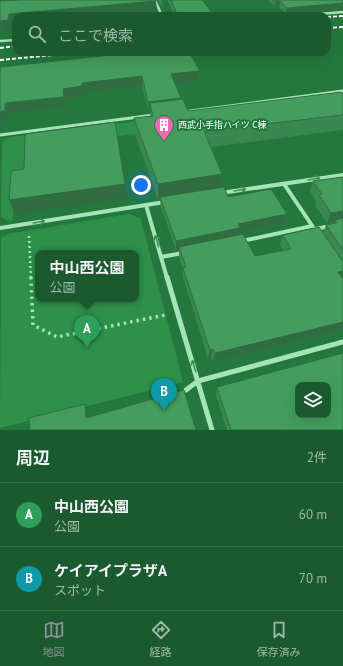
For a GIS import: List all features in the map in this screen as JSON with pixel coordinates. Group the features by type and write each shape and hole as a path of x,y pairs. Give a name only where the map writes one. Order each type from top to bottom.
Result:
{"street":[{"path":"155,0 160,12"},
{"path":"331,13 343,12"},
{"path":"0,41 12,40"},
{"path":"182,112 343,91"},
{"path":"0,135 159,115"},
{"path":"215,194 343,175"},
{"path":"284,184 319,235"},
{"path":"0,228 169,201"},
{"path":"146,205 212,430"},
{"path":"233,243 314,227 337,225"},
{"path":"161,257 186,252"},
{"path":"186,390 198,381 343,342"}],"path":[{"path":"29,230 33,325 57,337 178,311"}],"green space":[{"path":"339,96 337,107 30,148 29,174 15,185 13,220 7,221 1,216 2,142 11,137"},
{"path":"129,214 141,219 183,382 0,428 1,238 8,234"}],"building":[{"path":"156,0 32,12 12,12 12,14 9,14 8,20 0,21 0,1"},
{"path":"171,0 202,0 212,12 176,12"},
{"path":"275,0 342,0 343,3 287,8 280,1"},
{"path":"102,56 191,56 200,71 171,74 181,98 148,102 142,76 82,83 82,86 63,89 64,97 5,103 5,111 0,111 0,67"},
{"path":"341,92 343,95 343,115 204,131 222,174 158,184 134,118 153,116 150,103 183,99 188,111"},
{"path":"115,122 125,184 9,200 11,171 24,169 25,134"},
{"path":"343,177 343,211 331,213 319,195 322,194 313,181"},
{"path":"224,187 228,197 271,189 287,214 238,224 240,228 176,241 160,197"},
{"path":"343,218 343,250 326,225 337,223 335,220"},
{"path":"319,227 343,262 343,271 338,272 343,279 343,322 215,353 213,349 210,350 183,268 186,267 179,247 243,234 255,256 291,249 283,235"},
{"path":"343,353 343,430 231,430 217,387"},
{"path":"184,390 196,430 30,430 29,418 85,404 86,418"}],"railway":[{"path":"331,17 343,16"},
{"path":"331,28 343,27"},
{"path":"0,48 12,46"},
{"path":"0,60 43,56"}],"place":[{"name":"西武小手指ハイツ C棟","path":"164,142"},
{"name":"中山西公園","path":"87,348"},
{"name":"ケイアイプラザA","path":"164,411"}]}
